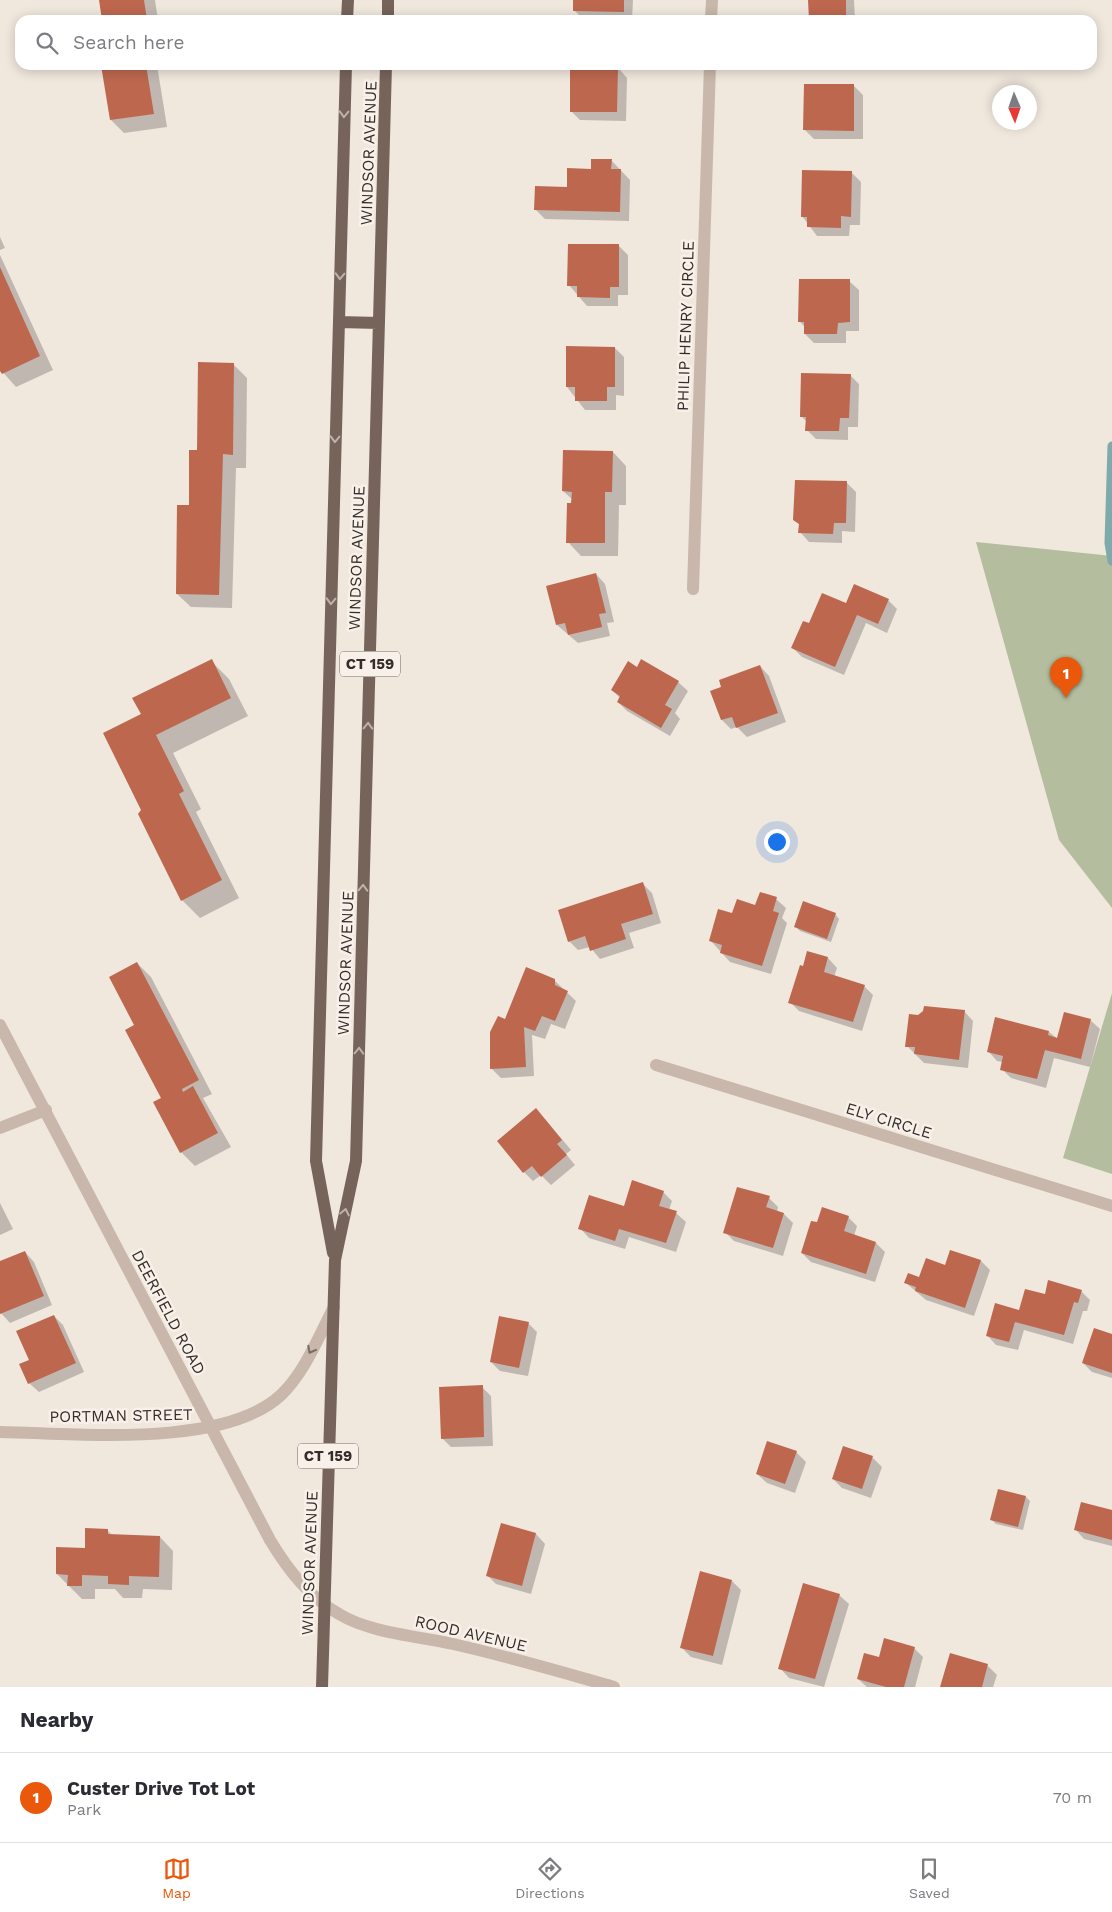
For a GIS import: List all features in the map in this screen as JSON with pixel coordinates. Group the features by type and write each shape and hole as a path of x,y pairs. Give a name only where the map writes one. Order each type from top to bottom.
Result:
{"main road":[{"path":"347,15 348,0"},
{"path":"388,0 388,15"},
{"name":"WINDSOR AVENUE","path":"335,1260 316,1161 346,70"},
{"name":"WINDSOR AVENUE","path":"322,1687 335,1260 356,1161 386,70"},
{"path":"338,322 379,323"}],"street":[{"path":"711,15 712,0"},
{"name":"PHILIP HENRY CIRCLE","path":"692,589 710,70"},
{"name":"DEERFIELD ROAD","path":"0,1024 279,1554 304,1587 324,1604"},
{"name":"ELY CIRCLE","path":"656,1065 1112,1206"},
{"path":"0,1128 46,1110"},
{"name":"PORTMAN STREET","path":"0,1432 164,1434 211,1427 245,1416 280,1396 296,1377 334,1307"},
{"name":"ROOD AVENUE","path":"324,1604 341,1616 369,1626 506,1657 614,1687"}],"green space":[{"path":"976,542 1112,556 1112,908 1059,840"},
{"path":"1112,993 1112,1174 1063,1158"}],"building":[{"path":"99,0 144,0 146,15 101,15"},
{"path":"573,0 624,0 624,12 573,11"},
{"path":"808,0 846,0 846,15 809,15"},
{"path":"102,70 147,70 154,114 110,120"},
{"path":"570,70 618,70 617,112 570,112"},
{"path":"804,84 854,84 854,131 803,130"},
{"path":"591,159 612,159 611,169 621,169 620,212 534,210 535,186 567,187 567,168 591,169"},
{"path":"802,170 852,171 851,217 841,216 841,228 807,227 807,217 801,217"},
{"path":"568,244 619,244 619,287 610,287 610,298 577,297 577,286 567,286"},
{"path":"0,267 40,356 2,374 0,371"},
{"path":"799,279 850,279 850,322 838,323 837,334 804,334 804,322 798,322"},
{"path":"566,346 615,347 615,387 607,387 607,401 575,401 575,387 566,387"},
{"path":"198,362 234,363 233,455 223,454 219,595 176,594 177,505 189,505 189,450 197,450"},
{"path":"801,373 851,374 849,418 840,418 839,431 805,431 806,417 800,417"},
{"path":"563,450 613,451 612,492 605,492 605,543 566,543 567,503 571,503 572,492 562,491"},
{"path":"795,480 847,481 846,523 834,523 833,534 798,533 799,524 793,520"},
{"path":"596,573 606,613 599,614 602,627 568,635 565,623 556,625 546,586"},
{"path":"854,584 889,599 878,624 857,615 835,667 791,648 803,621 809,623 822,593 846,603"},
{"path":"212,659 231,698 156,735 184,791 179,794 222,880 181,901 138,814 141,810 103,733 141,714 132,698"},
{"path":"641,659 679,681 665,705 672,709 661,728 617,702 620,696 611,690 628,661 637,667"},
{"path":"760,665 778,713 736,728 732,717 721,720 710,691 721,687 719,680"},
{"path":"643,882 653,914 621,924 626,939 590,951 585,936 568,942 558,910"},
{"path":"760,892 777,897 773,911 779,913 762,966 720,953 722,945 709,941 718,909 732,913 737,899 755,905"},
{"path":"803,901 836,913 827,939 794,927"},
{"path":"807,951 828,957 824,972 865,985 853,1022 788,1003 800,965 803,966"},
{"path":"137,962 199,1080 182,1089 183,1092 193,1086 218,1133 180,1153 153,1102 161,1098 125,1030 134,1025 109,977"},
{"path":"526,967 555,979 555,985 568,991 555,1021 542,1016 535,1031 524,1027 526,1067 490,1069 490,1032 498,1016 505,1019"},
{"path":"924,1006 965,1010 959,1060 914,1054 915,1047 905,1047 909,1014 918,1015 923,1011"},
{"path":"1064,1012 1091,1019 1081,1059 1045,1050 1037,1079 1000,1070 1003,1056 987,1052 995,1017 1049,1031 1048,1035 1057,1038"},
{"path":"536,1108 562,1140 557,1144 567,1155 541,1177 532,1166 523,1173 497,1141"},
{"path":"632,1180 664,1191 659,1206 677,1211 666,1243 619,1229 615,1241 578,1229 589,1195 624,1206"},
{"path":"737,1187 770,1196 766,1207 784,1213 773,1248 723,1233"},
{"path":"822,1207 849,1216 844,1231 876,1242 866,1274 801,1253 811,1221 817,1222"},
{"path":"950,1250 981,1260 965,1308 915,1291 916,1287 904,1283 908,1273 919,1277 926,1258 945,1265"},
{"path":"25,1251 44,1296 0,1314 0,1261"},
{"path":"1048,1280 1082,1290 1078,1303 1074,1302 1064,1335 1015,1322 1009,1342 986,1336 995,1303 1019,1310 1025,1289 1045,1294"},
{"path":"54,1315 76,1363 28,1384 19,1364 29,1360 16,1331"},
{"path":"499,1316 529,1322 519,1368 490,1362"},
{"path":"1094,1328 1112,1334 1112,1373 1082,1363"},
{"path":"483,1385 484,1437 441,1439 439,1387"},
{"path":"767,1441 797,1451 785,1484 756,1474"},
{"path":"843,1446 873,1456 862,1489 832,1479"},
{"path":"998,1489 1026,1496 1018,1527 990,1520"},
{"path":"1081,1502 1112,1510 1112,1540 1074,1530"},
{"path":"501,1523 536,1533 522,1586 486,1576"},
{"path":"85,1528 108,1529 108,1534 160,1536 159,1577 129,1576 129,1585 108,1584 108,1576 82,1575 82,1586 67,1586 68,1575 56,1574 56,1547 85,1548"},
{"path":"700,1571 732,1580 713,1656 680,1648"},
{"path":"803,1583 840,1594 815,1679 778,1669"},
{"path":"884,1638 915,1647 904,1687 886,1687 857,1679 864,1653 879,1657"},
{"path":"950,1653 988,1664 982,1687 940,1687"}],"waterway":[{"path":"1112,446 1109,543 1112,561"}],"place":[{"name":"Custer Drive Tot Lot","path":"1066,698"}]}
